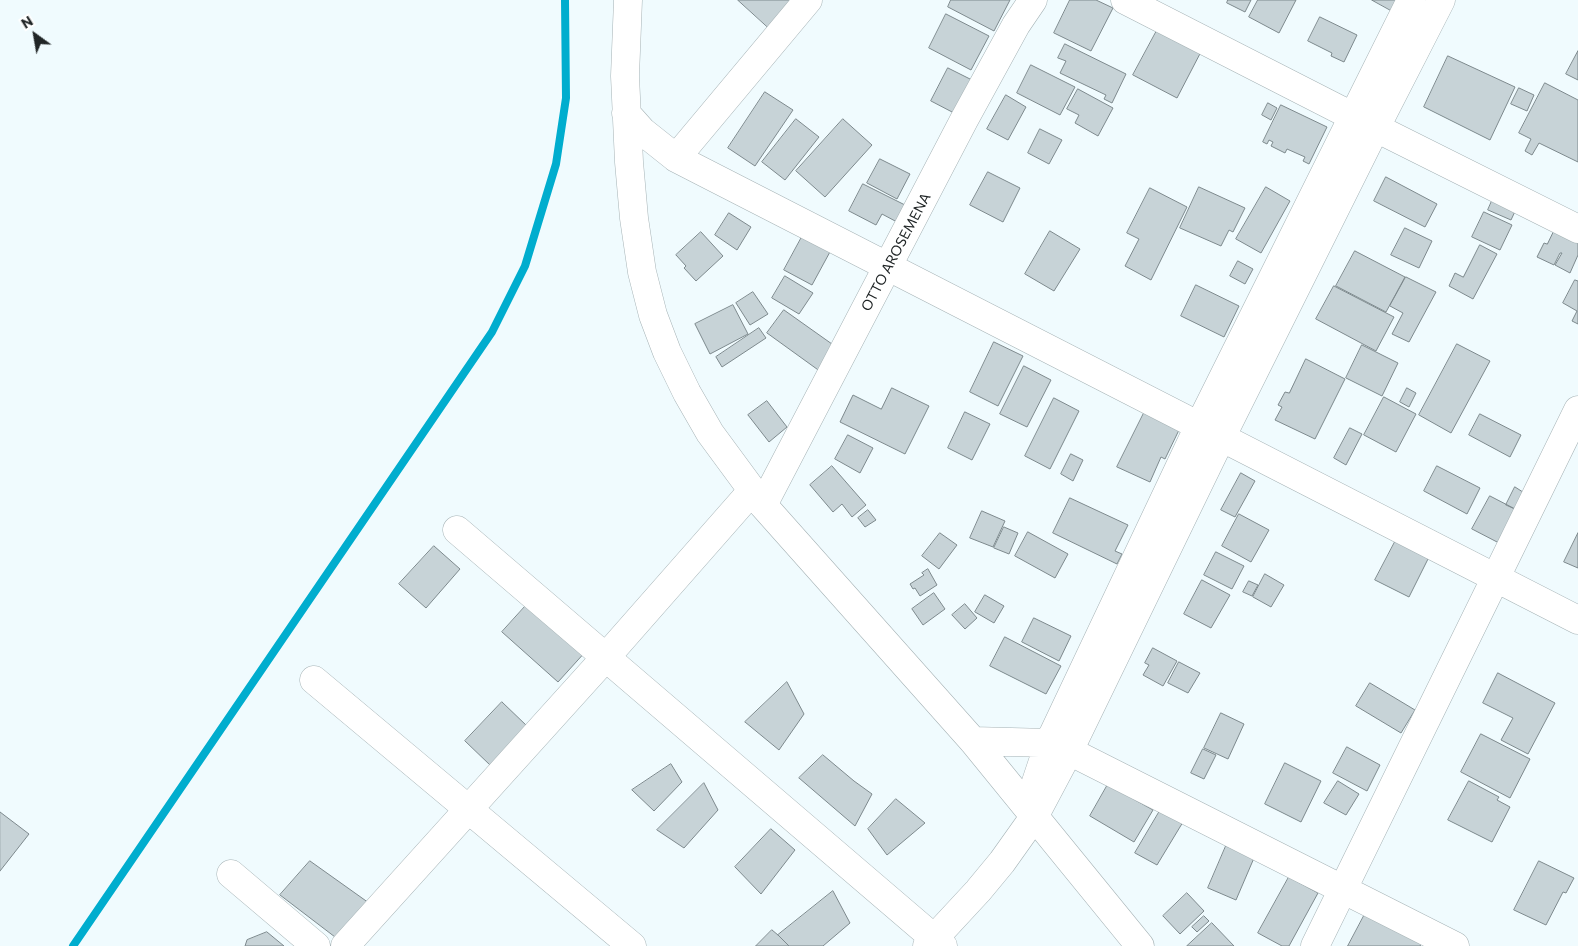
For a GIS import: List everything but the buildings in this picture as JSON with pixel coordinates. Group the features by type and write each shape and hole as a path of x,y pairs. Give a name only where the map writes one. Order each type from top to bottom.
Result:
{"street":[{"path":"628,0 625,76 626,113 634,218 642,272 653,315 667,352 687,393 710,433 757,499 972,741 1140,946"},
{"path":"676,158 808,0"},
{"name":"OTTO AROSEMENA","path":"345,946 606,657 757,499 888,267 964,120 1016,25 1033,0"},
{"path":"1125,0 1578,229"},
{"path":"457,530 606,657 935,944 1002,862 1018,830 1030,812 1059,747 1210,432 1364,122 1411,0"},
{"path":"1364,122 1441,0"},
{"path":"626,113 642,131 676,158 1578,620"},
{"path":"1316,946 1342,889 1578,410"},
{"path":"314,680 632,946"},
{"path":"972,741 1059,747 1455,946"},
{"path":"231,874 316,946"}],"waterway":[{"path":"73,946 492,332 525,266 556,164 566,98 565,0"}]}
